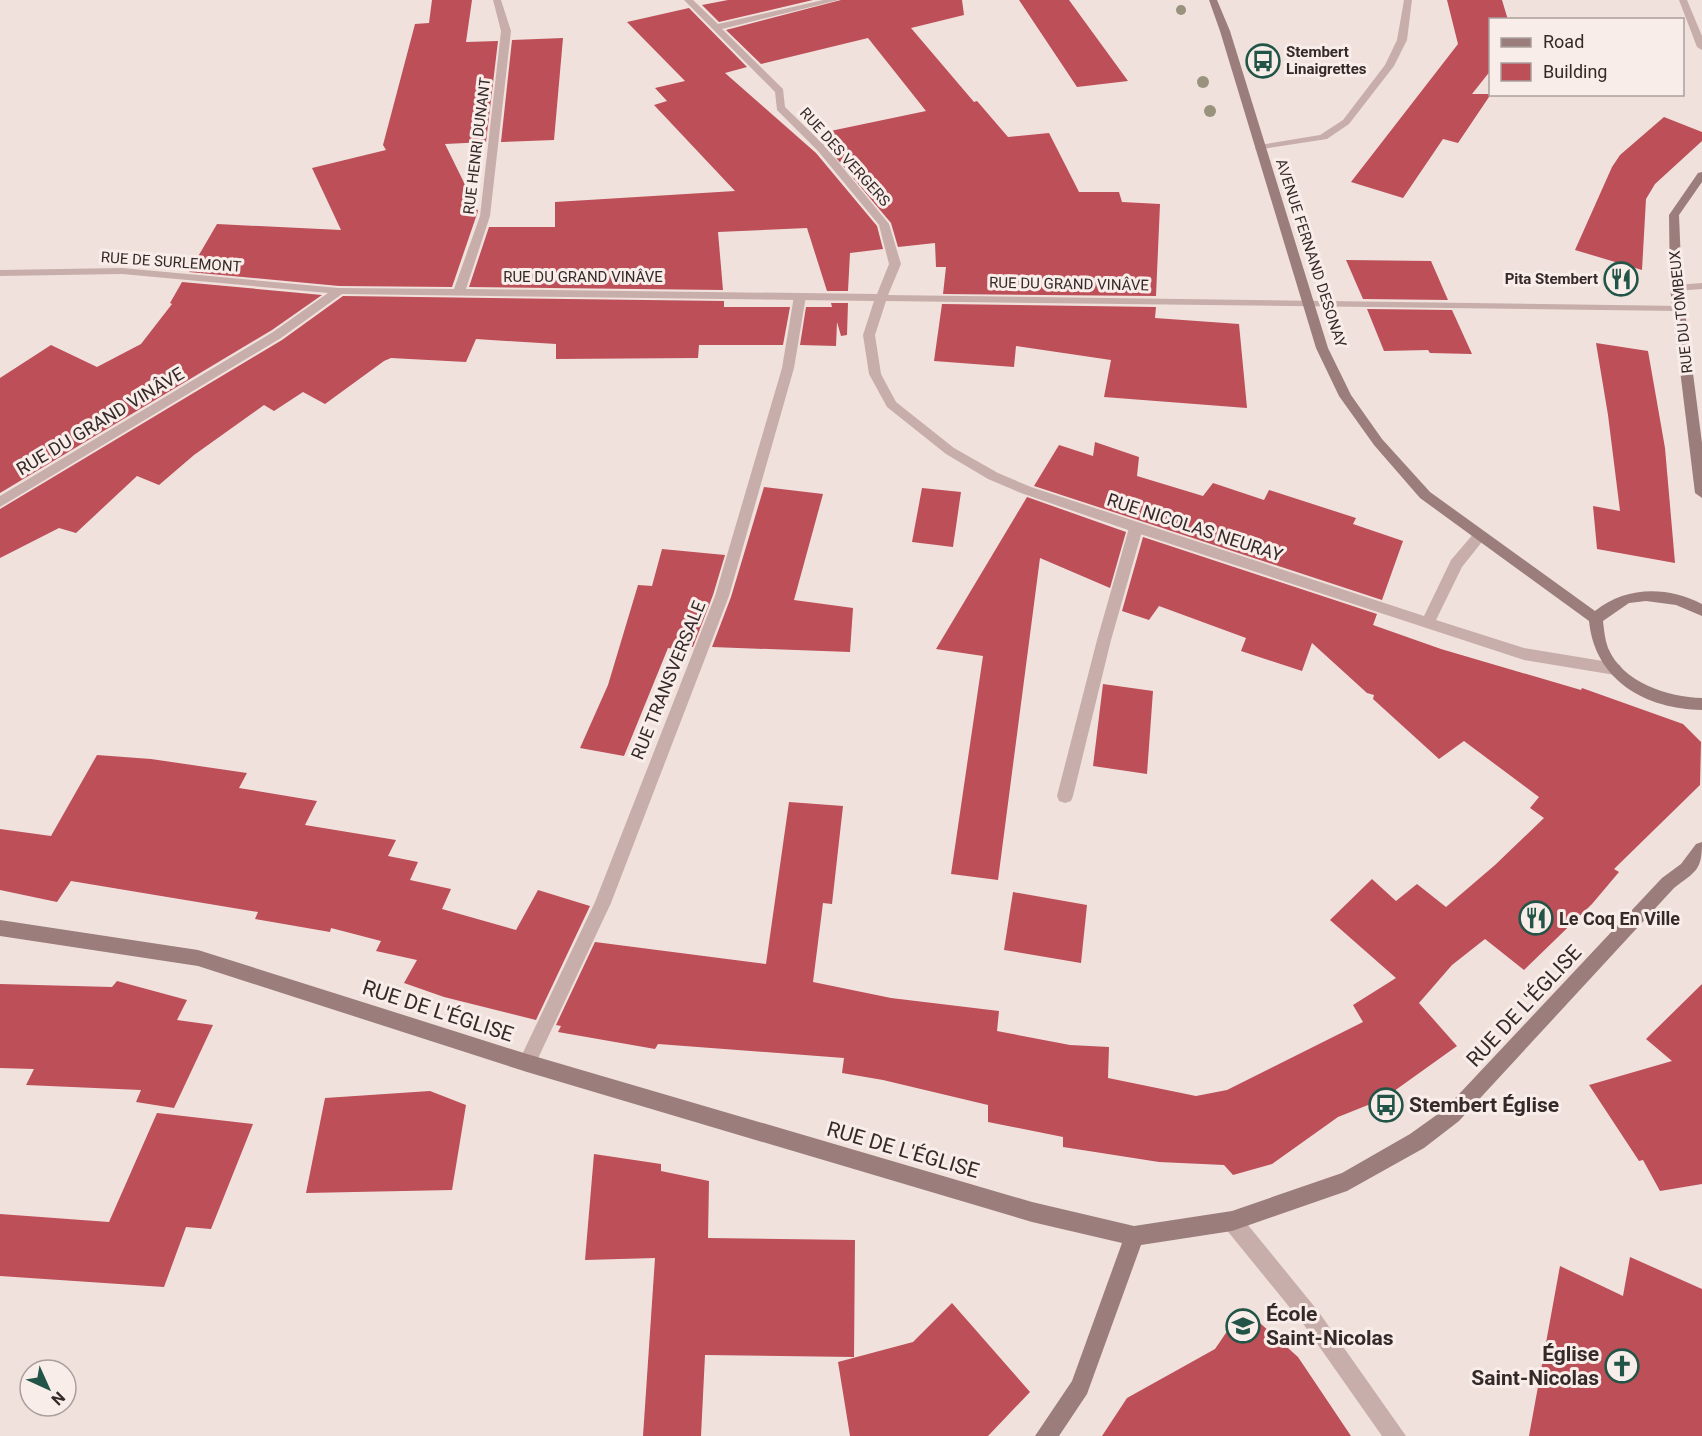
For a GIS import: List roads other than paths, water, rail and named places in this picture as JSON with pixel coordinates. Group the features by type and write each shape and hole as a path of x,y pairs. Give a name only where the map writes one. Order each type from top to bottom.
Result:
{"street":[{"name":"RUE HENRI DUNANT","path":"459,292 485,216 506,31 497,0"},
{"name":"RUE DES VERGERS","path":"688,0 780,92 780,108 822,149 884,224 895,264 881,298"},
{"path":"717,27 835,0"},
{"name":"AVENUE FERNAND DESONAY","path":"1213,0 1225,31 1322,348 1345,396 1378,442 1425,495 1596,619"},
{"path":"1260,148 1323,137 1346,122 1389,66 1402,40 1408,0"},
{"path":"1683,0 1702,47"},
{"name":"RUE DU TOMBEUX","path":"1702,176 1674,215 1676,288 1702,493"},
{"name":"RUE DE SURLEMONT","path":"0,273 122,271 339,291 459,292"},
{"path":"1676,288 1702,286"},
{"name":"RUE DU GRAND VINÂVE","path":"0,502 277,335 339,291"},
{"name":"RUE DU GRAND VINÂVE","path":"459,292 1679,308"},
{"name":"RUE TRANSVERSALE","path":"527,1063 603,903 694,665 723,596 788,368 800,296"},
{"name":"RUE NICOLAS NEURAY","path":"881,298 869,335 875,374 891,404 950,451 993,476 1026,490 1136,528 1524,654 1615,669"},
{"path":"1065,796 1104,640 1136,528"},
{"path":"1428,622 1456,564 1480,535"},
{"path":"1700,605 1651,596 1628,598 1610,607 1596,619 1597,636 1603,652 1615,669 1650,693 1671,701 1700,706"},
{"name":"RUE DE L'ÉGLISE","path":"0,927 198,958 527,1063 1032,1212 1134,1236 1232,1221 1347,1181 1417,1141 1452,1115 1668,883 1699,860"},
{"path":"1232,1221 1311,1318 1395,1436"},
{"path":"1046,1436 1080,1388 1134,1236"}],"place":[{"name":"Stembert Linaigrettes","path":"1263,61"},
{"name":"Pita Stembert","path":"1621,279"},
{"name":"Le Coq En Ville","path":"1536,918"},
{"name":"Stembert Église","path":"1386,1105"},
{"name":"École Saint-Nicolas","path":"1243,1326"},
{"name":"Église Saint-Nicolas","path":"1622,1366"}]}
